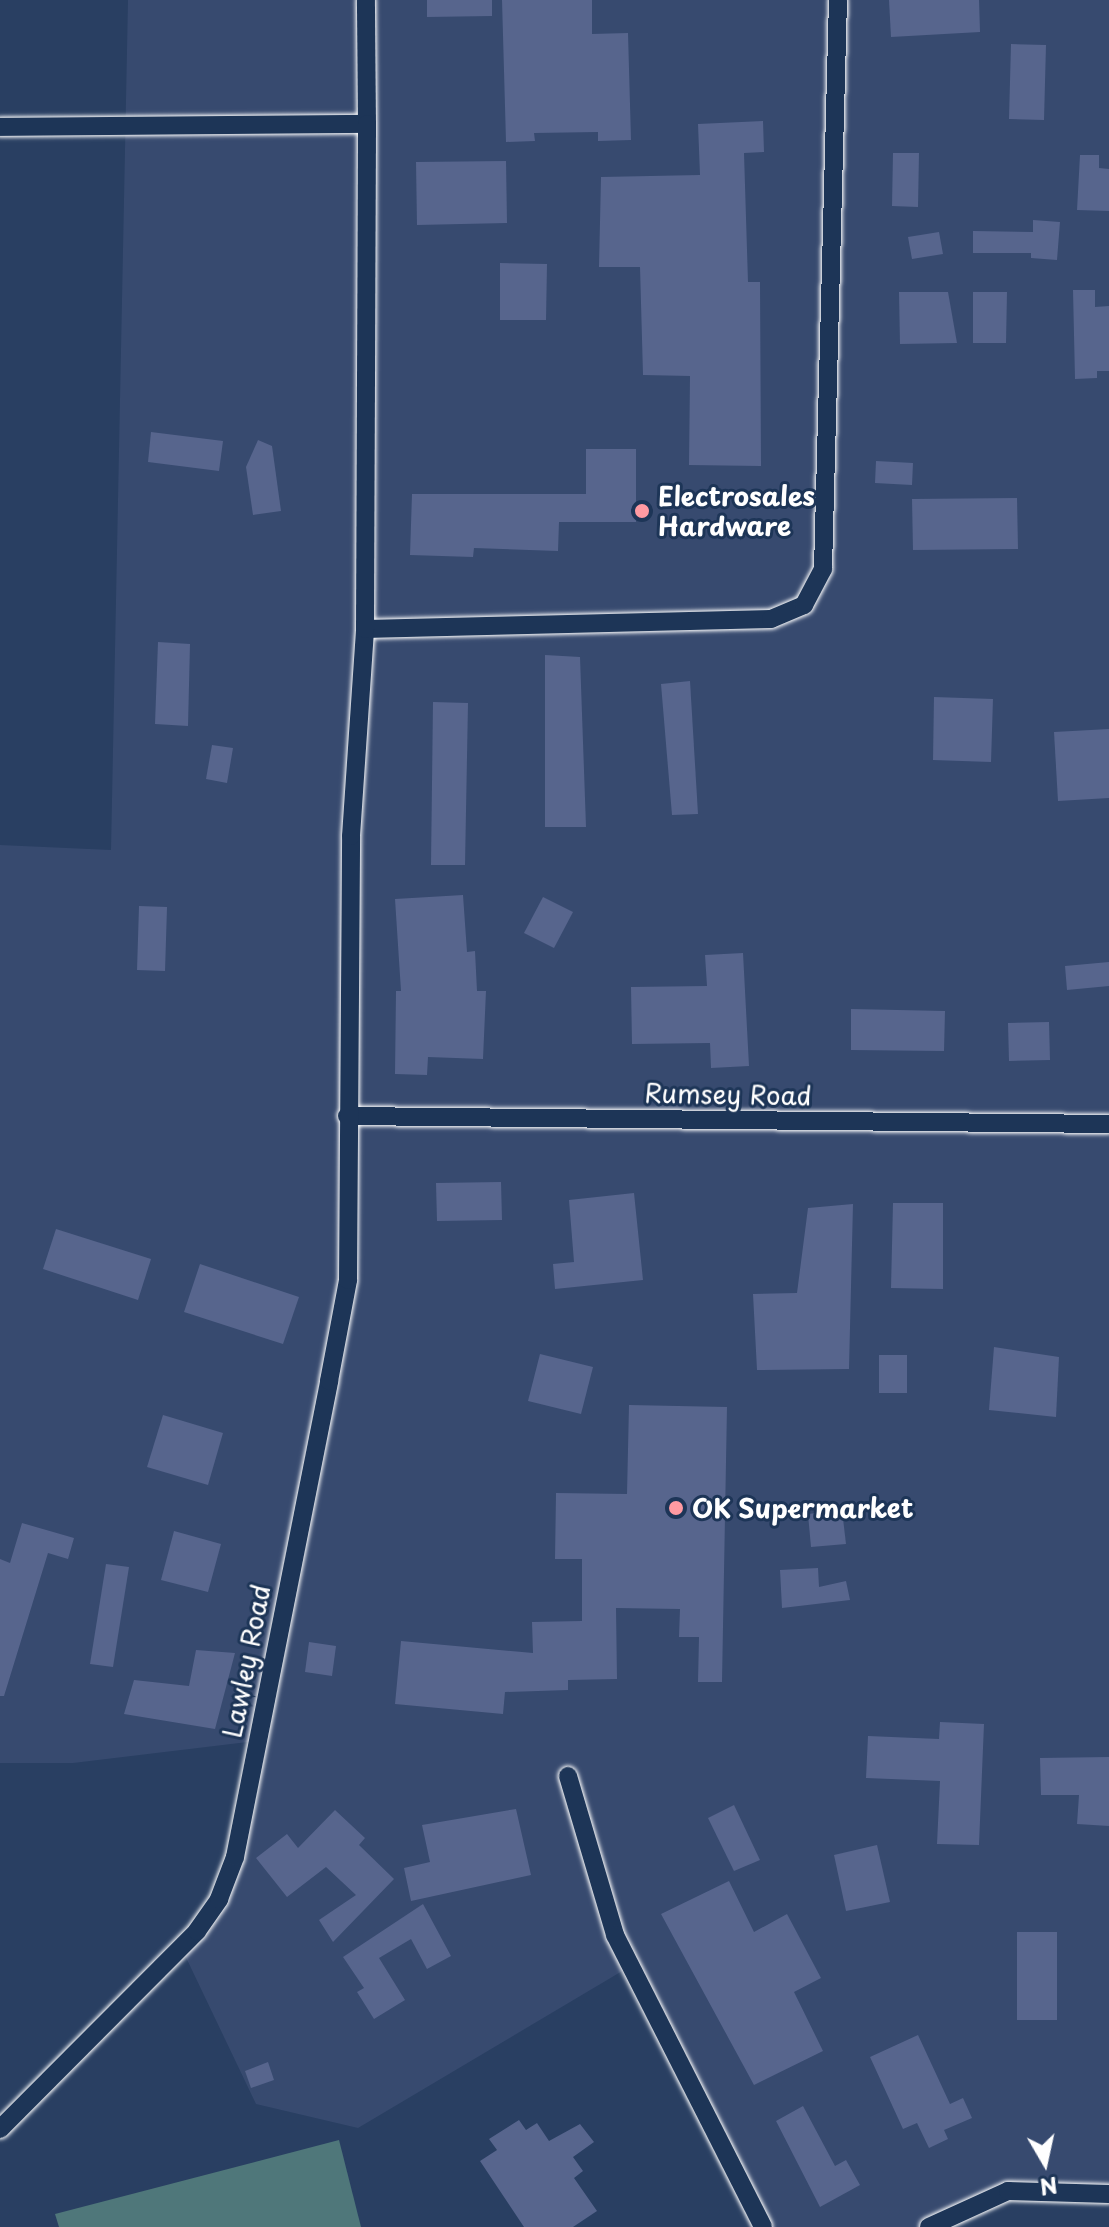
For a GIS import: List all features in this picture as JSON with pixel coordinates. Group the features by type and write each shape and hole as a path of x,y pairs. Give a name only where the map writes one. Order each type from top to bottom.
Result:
{"street":[{"name":"Lawley Road","path":"0,2129 197,1931 219,1899 235,1857 348,1280 351,836 365,629 366,0"},
{"path":"365,629 771,619 804,605 823,569 838,0"},
{"path":"0,127 367,124"},
{"name":"Rumsey Road","path":"347,1116 1109,1124"},
{"path":"568,1776 615,1935 763,2227"},
{"path":"929,2227 1008,2191 1109,2194"}],"shaded area":[{"path":"128,0 1109,0 1109,2194 1027,2190 929,2227 763,2227 629,1967 358,2128 256,2104 181,1947 219,1899 256,1741 73,1763 0,1763 0,845 111,850"}],"green space":[{"path":"339,2140 361,2227 59,2227 55,2214"}],"building":[{"path":"427,0 492,0 492,16 427,17"},
{"path":"502,0 592,0 592,34 628,33 631,140 598,141 598,132 534,133 535,141 506,142"},
{"path":"889,0 979,0 980,32 891,37"},
{"path":"1011,44 1046,45 1044,120 1009,119"},
{"path":"763,121 764,152 744,153 748,282 760,282 761,466 689,465 690,376 643,375 640,267 599,267 601,177 700,175 698,124"},
{"path":"893,153 919,153 918,207 892,206"},
{"path":"1080,155 1099,155 1099,168 1109,169 1109,211 1077,210"},
{"path":"506,161 507,223 417,225 416,162"},
{"path":"1033,220 1060,222 1057,260 1031,258 1031,253 973,253 973,231 1033,232"},
{"path":"939,232 943,254 912,259 908,237"},
{"path":"500,263 547,264 546,320 500,320"},
{"path":"1073,290 1095,290 1095,307 1109,306 1109,371 1097,371 1097,378 1075,379"},
{"path":"899,292 948,292 957,343 900,344"},
{"path":"973,292 1007,292 1006,343 973,343"},
{"path":"151,432 223,441 219,471 148,462"},
{"path":"258,440 272,446 281,511 253,515 246,467"},
{"path":"586,449 636,449 636,522 559,522 558,551 474,548 473,557 410,555 412,494 586,494"},
{"path":"876,461 913,463 912,485 875,483"},
{"path":"1017,498 1018,549 913,550 912,499"},
{"path":"158,642 190,644 188,726 155,724"},
{"path":"545,655 580,657 586,827 545,827"},
{"path":"690,681 698,814 672,815 661,684"},
{"path":"934,697 993,699 991,762 933,760"},
{"path":"433,702 468,703 465,865 431,865"},
{"path":"1109,729 1109,798 1058,801 1054,732"},
{"path":"212,745 233,748 227,783 206,779"},
{"path":"463,895 467,952 475,951 477,991 486,991 483,1059 428,1057 427,1075 395,1074 396,991 401,991 395,899"},
{"path":"543,897 573,912 554,948 524,933"},
{"path":"139,906 167,907 165,971 137,970"},
{"path":"743,953 749,1066 711,1068 710,1043 632,1044 631,987 707,986 705,955"},
{"path":"1109,962 1109,986 1067,990 1065,966"},
{"path":"851,1009 945,1011 944,1051 851,1050"},
{"path":"1049,1022 1050,1060 1009,1061 1008,1023"},
{"path":"501,1182 502,1220 437,1221 436,1183"},
{"path":"634,1193 643,1280 555,1289 553,1264 574,1262 569,1200"},
{"path":"893,1203 943,1203 943,1289 891,1288"},
{"path":"853,1204 849,1369 757,1370 753,1294 797,1293 808,1208"},
{"path":"56,1229 151,1259 138,1300 43,1269"},
{"path":"200,1264 299,1297 283,1344 184,1312"},
{"path":"994,1347 1059,1357 1056,1417 989,1410"},
{"path":"540,1354 593,1367 581,1414 528,1401"},
{"path":"879,1355 907,1355 907,1393 879,1393"},
{"path":"629,1405 727,1407 722,1682 698,1682 699,1637 679,1637 680,1609 616,1608 617,1679 568,1680 568,1690 505,1692 503,1714 395,1704 401,1641 533,1653 532,1622 582,1621 582,1559 555,1559 556,1493 627,1494"},
{"path":"163,1415 223,1433 208,1485 147,1467"},
{"path":"842,1510 846,1544 811,1547 808,1514"},
{"path":"22,1523 74,1538 68,1559 48,1553 4,1696 0,1696 0,1559 10,1563"},
{"path":"174,1531 221,1544 208,1592 161,1580"},
{"path":"106,1564 129,1567 113,1667 90,1664"},
{"path":"818,1568 819,1587 846,1581 850,1600 782,1608 780,1570"},
{"path":"309,1642 336,1646 332,1676 305,1672"},
{"path":"196,1650 235,1653 215,1729 124,1714 134,1680 189,1686"},
{"path":"940,1722 984,1724 979,1845 937,1844 940,1781 866,1778 868,1736 939,1739"},
{"path":"1109,1757 1109,1826 1077,1824 1079,1795 1041,1795 1040,1758"},
{"path":"734,1805 760,1860 734,1871 708,1818"},
{"path":"516,1809 531,1875 411,1901 404,1868 430,1862 422,1825"},
{"path":"335,1810 365,1838 359,1845 394,1879 333,1942 319,1920 356,1895 326,1867 287,1897 256,1858 287,1834 298,1848"},
{"path":"877,1845 890,1902 846,1911 834,1855"},
{"path":"729,1881 754,1932 787,1914 821,1978 794,1992 823,2051 754,2085 661,1914"},
{"path":"423,1904 451,1956 427,1969 411,1939 379,1958 405,2000 374,2019 357,1992 364,1988 343,1957"},
{"path":"1017,1932 1057,1932 1057,2020 1017,2020"},
{"path":"918,2035 950,2104 963,2098 972,2118 944,2130 948,2139 929,2148 917,2123 903,2129 870,2057"},
{"path":"268,2062 274,2080 251,2088 245,2071"},
{"path":"803,2106 835,2166 846,2160 860,2185 820,2207 776,2121"},
{"path":"519,2120 526,2130 537,2123 549,2141 580,2124 594,2142 573,2157 583,2171 574,2178 597,2211 573,2227 524,2227 480,2161 497,2150 489,2139"}],"place":[{"name":"Electrosales Hardware","path":"642,511"},
{"name":"OK Supermarket","path":"676,1508"}]}
